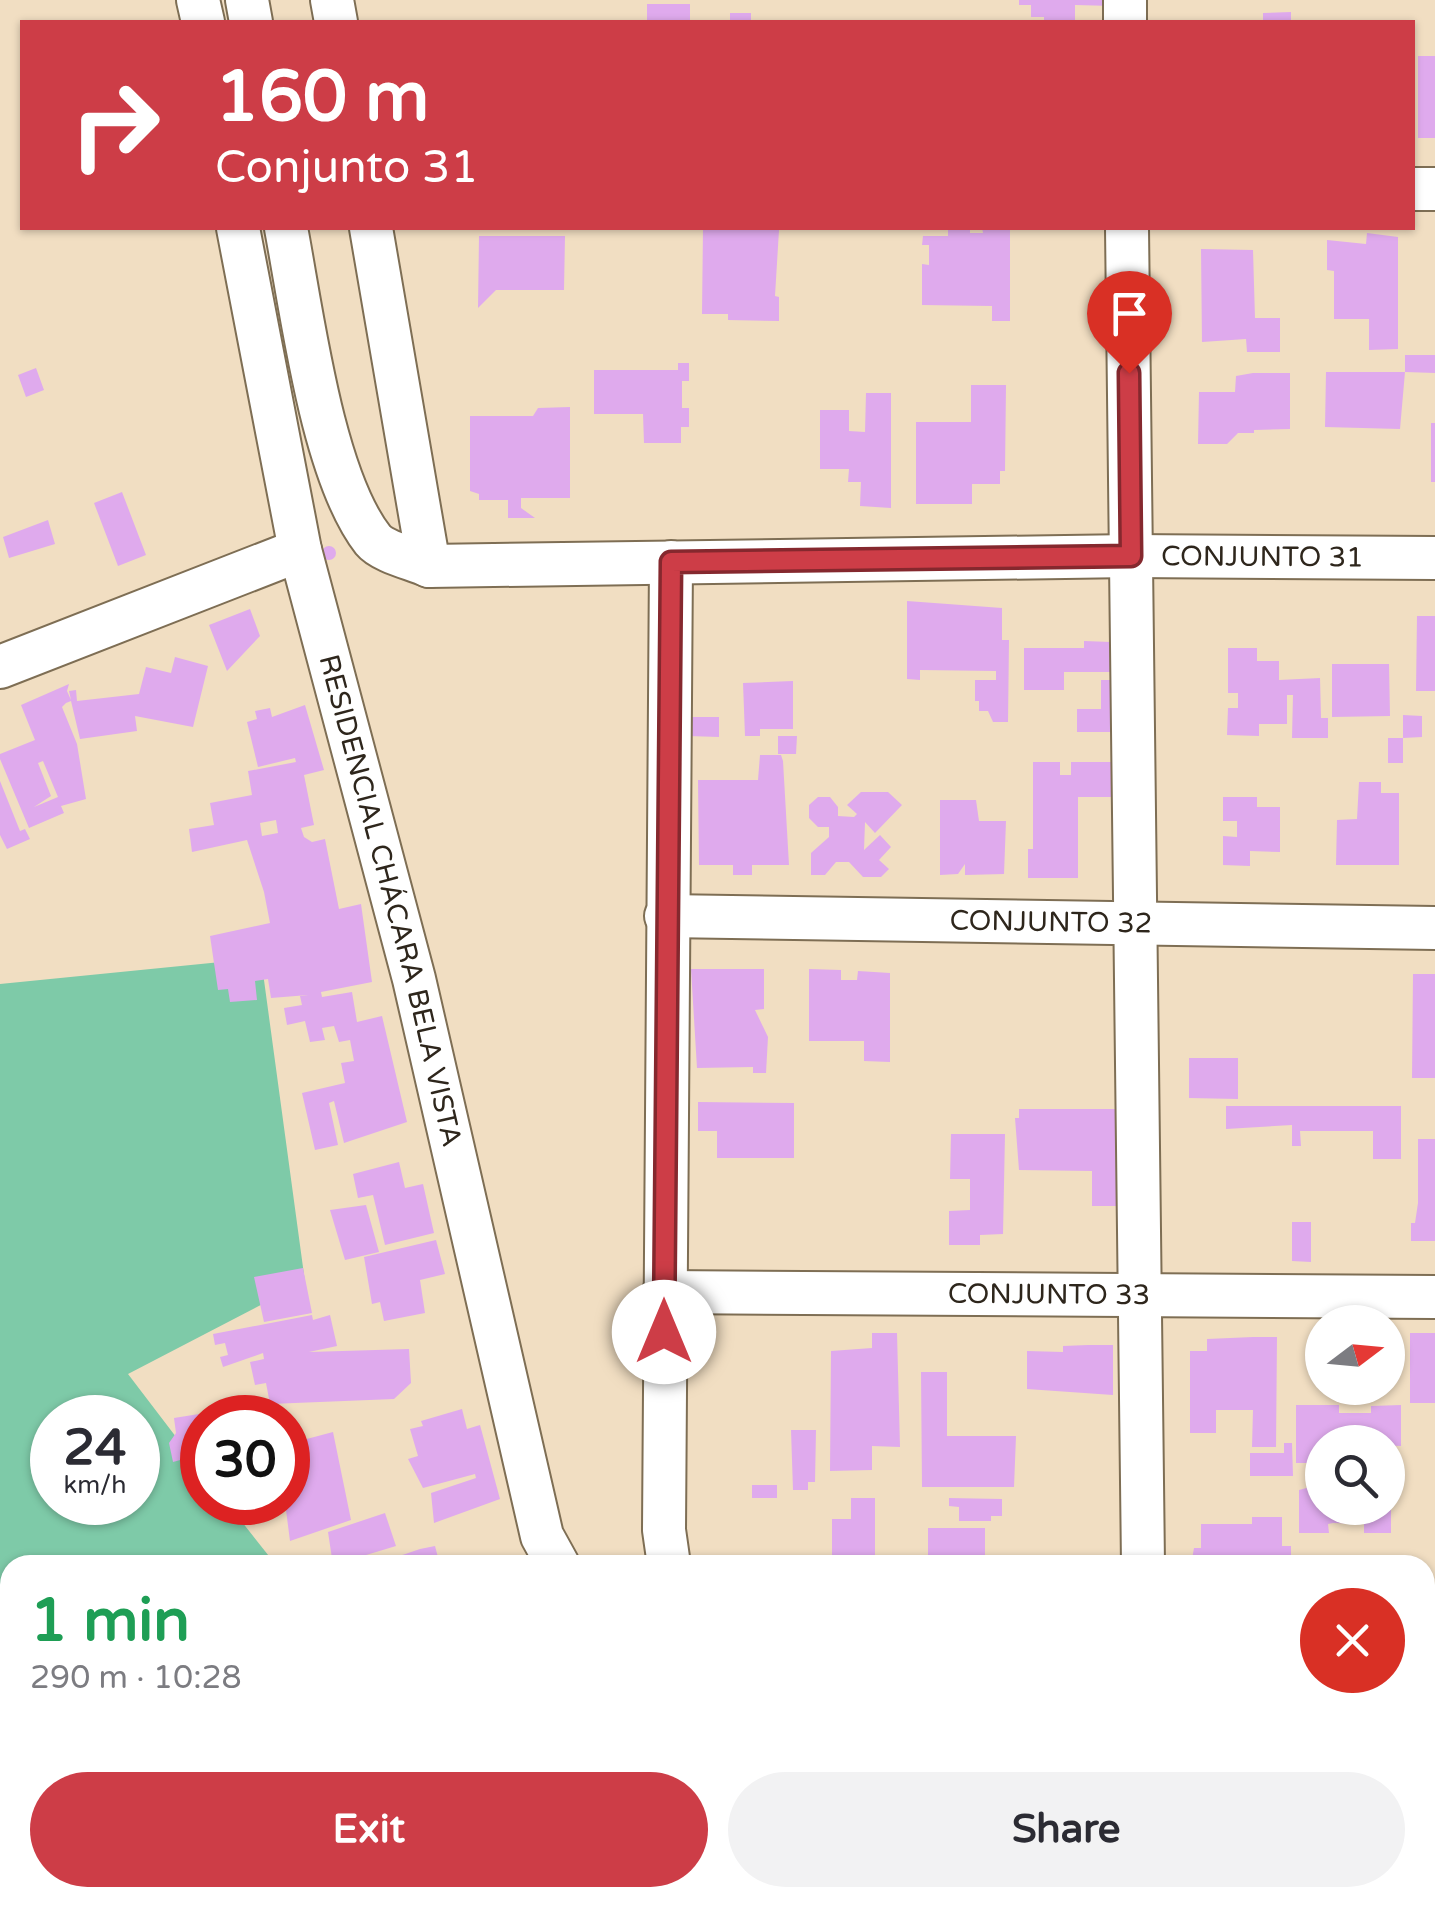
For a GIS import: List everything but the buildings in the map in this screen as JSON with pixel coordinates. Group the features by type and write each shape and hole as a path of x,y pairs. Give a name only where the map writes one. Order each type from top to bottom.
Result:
{"street":[{"name":"RESIDENCIAL CHÁCARA BELA VISTA","path":"238,230 300,550 414,979 542,1536 552,1555"},
{"path":"286,230 330,438 354,512 376,545 429,566"},
{"path":"372,230 429,566"},
{"path":"1127,230 1142,1555"},
{"path":"0,668 300,550"},
{"name":"CONJUNTO 31","path":"429,566 1131,556 1435,558"},
{"path":"668,1555 664,1530 664,1292 671,562"},
{"name":"CONJUNTO 32","path":"666,916 1435,928"},
{"name":"CONJUNTO 33","path":"664,1292 1435,1298"}],"green space":[{"path":"261,958 305,1282 128,1374 144,1395 30,1395 30,1525 160,1525 160,1416 180,1442 180,1525 244,1525 268,1555 0,1555 0,984"}],"route":[{"path":"664,1332 671,562 1131,556 1129,373"}]}
